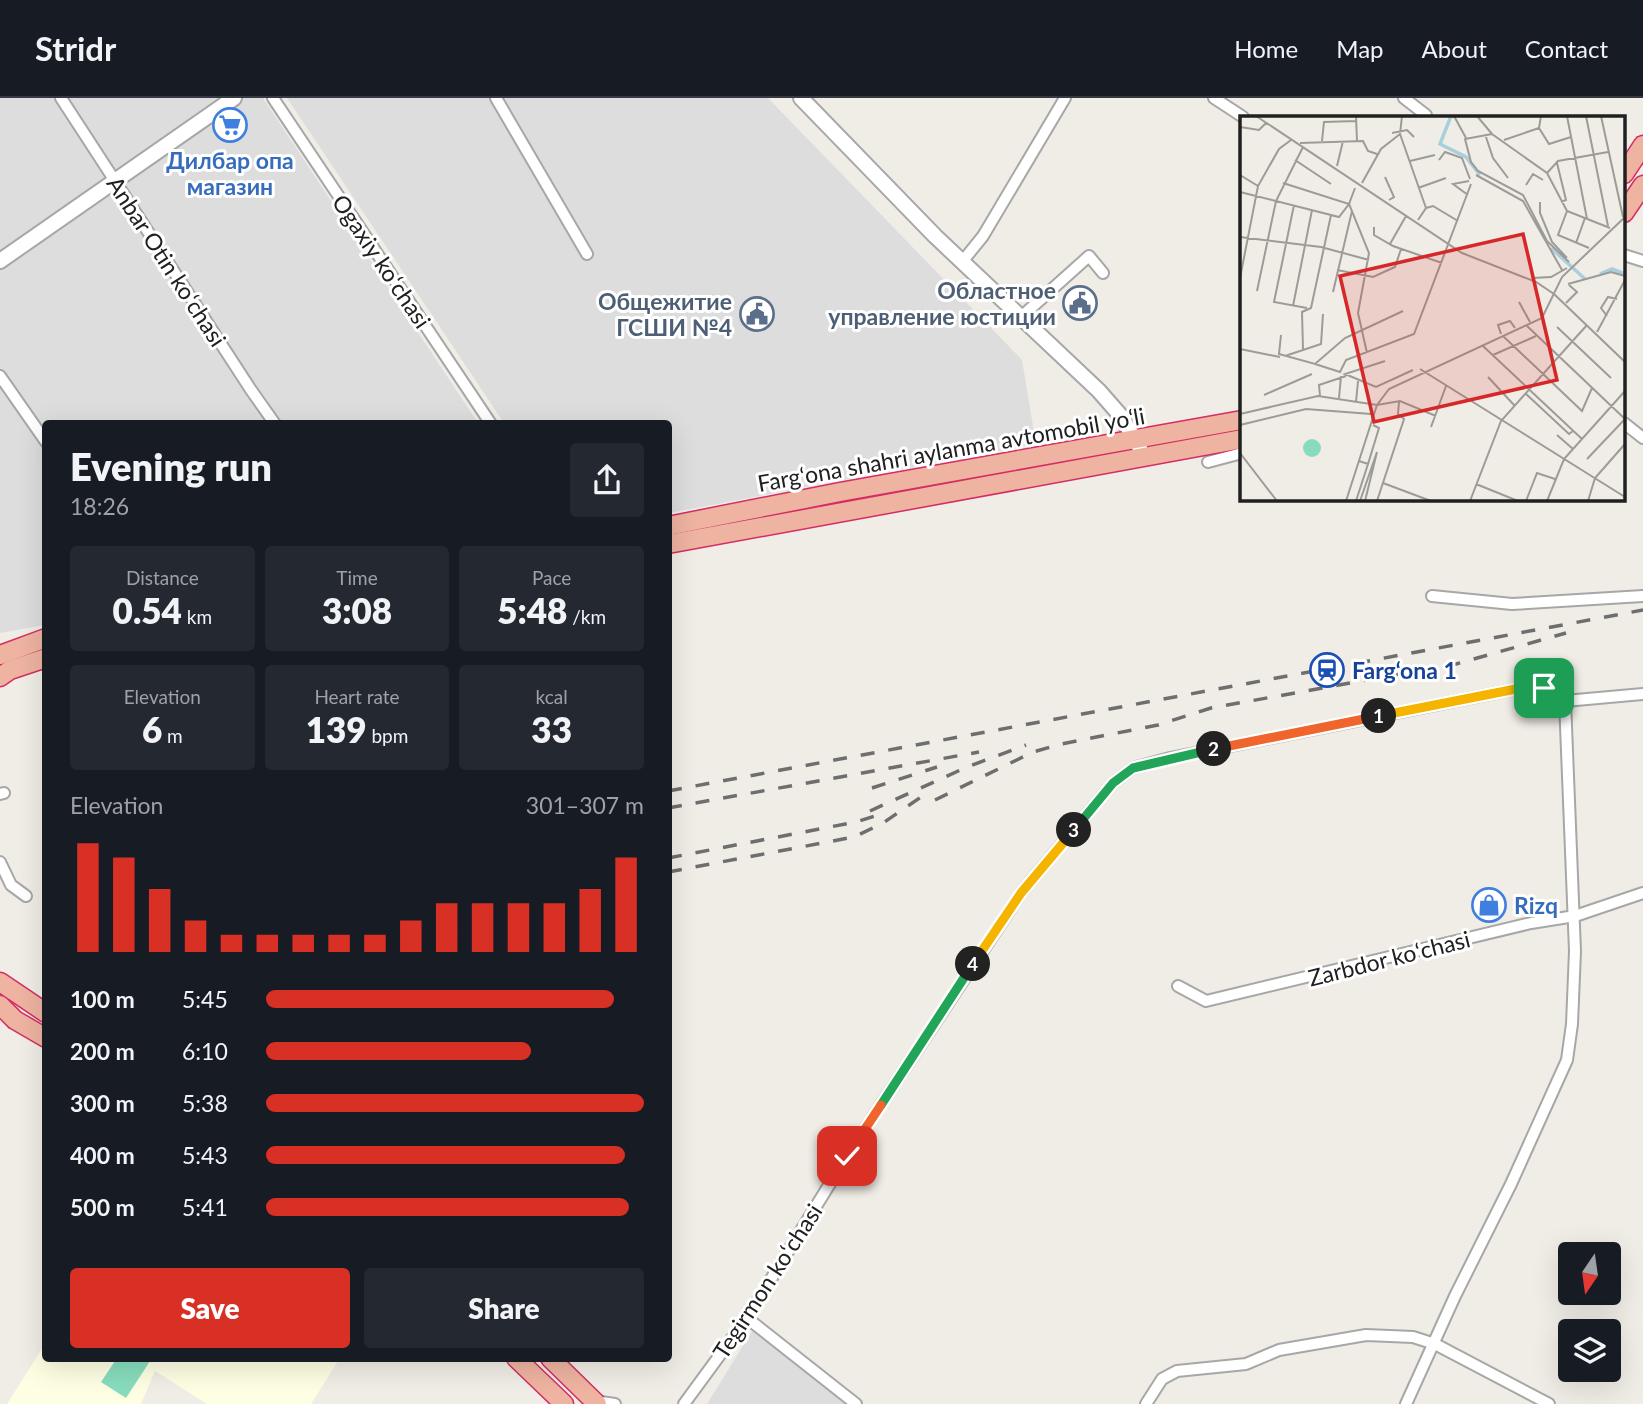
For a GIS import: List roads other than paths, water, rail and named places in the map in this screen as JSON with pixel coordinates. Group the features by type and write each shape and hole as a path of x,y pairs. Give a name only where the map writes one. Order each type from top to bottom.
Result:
{"highway":[{"path":"1626,171 1643,145"},
{"path":"1626,210 1643,185"},
{"name":"Fargʻona shahri aylanma avtomobil yoʻli","path":"672,543 1141,449 1240,422"},
{"name":"Fargʻona shahri aylanma avtomobil yoʻli","path":"672,525 840,492 1141,449 1240,439"},
{"path":"0,655 42,639"},
{"path":"0,677 10,670 42,659"},
{"path":"0,982 42,1010"},
{"path":"0,1005 8,1015 42,1036"},
{"path":"520,1362 564,1404"},
{"path":"554,1362 596,1402"}],"street":[{"name":"Anbar Otin koʻchasi","path":"61,98 272,420"},
{"path":"0,261 234,98"},
{"name":"Ogaxiy koʻchasi","path":"273,98 488,420"},
{"path":"496,98 587,254"},
{"path":"801,98 962,262 1099,391 1120,415 1141,449"},
{"path":"962,262 983,236 1065,98"},
{"path":"1214,98 1241,116"},
{"path":"1404,98 1426,116"},
{"path":"1021,317 1089,256 1103,273"},
{"path":"1626,256 1643,261"},
{"path":"0,376 42,436"},
{"path":"1626,425 1643,438"},
{"path":"1208,462 1240,454"},
{"path":"1432,596 1512,604 1643,596"},
{"name":"Tegirmon koʻchasi","path":"684,1404 747,1318 861,1135 1021,893 1113,783 1133,768 1170,758 1521,688 1544,688 1559,694 1565,701 1643,694"},
{"path":"1406,1404 1567,1060 1572,1024 1575,916 1565,701"},
{"path":"0,862 11,884 26,896"},
{"name":"Zarbdor koʻchasi","path":"1178,986 1206,1001 1531,923 1575,916 1643,893"},
{"path":"747,1318 856,1404"},
{"path":"1146,1404 1162,1379 1177,1371 1246,1364 1279,1350 1366,1335 1413,1337 1435,1344 1549,1404"},
{"path":"596,1402 615,1404"}],"railway":[{"path":"672,790 1643,610"},
{"path":"935,800 1033,752 1061,744 1158,725 1211,708 1456,664 1566,633"},
{"path":"870,811 967,767 1026,745"},
{"path":"672,807 979,752"},
{"path":"872,788 937,767"},
{"path":"672,871 854,837 883,823 924,795"},
{"path":"672,857 856,822 884,813"}],"place":[{"name":"Дилбар опа магазин","path":"230,125"},
{"name":"Областное управление юстиции","path":"1080,303"},
{"name":"Общежитие ГСШИ №4","path":"757,314"},
{"name":"Farg‘ona 1","path":"1327,670"},
{"name":"Rizq","path":"1489,905"}]}
